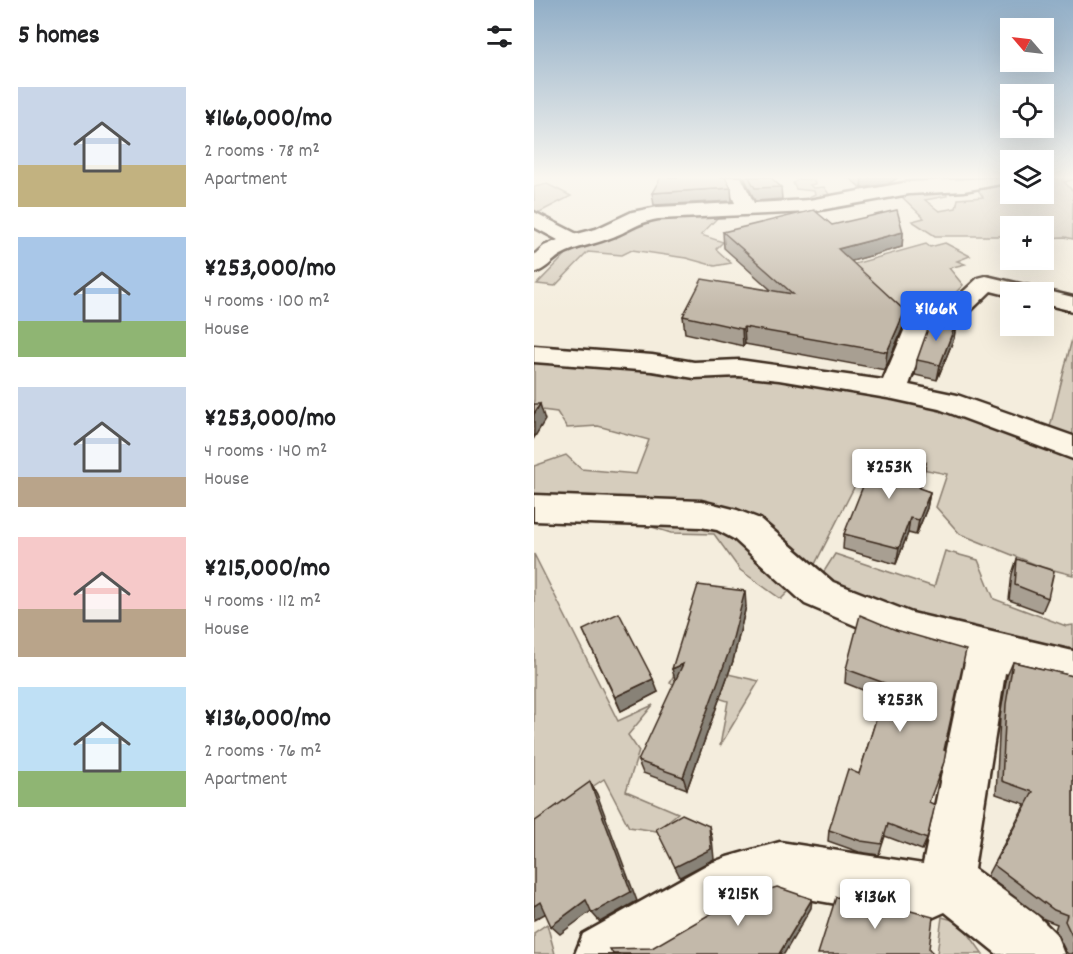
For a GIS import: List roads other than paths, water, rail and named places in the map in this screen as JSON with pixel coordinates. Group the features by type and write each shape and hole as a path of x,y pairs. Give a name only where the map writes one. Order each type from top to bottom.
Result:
{"street":[{"path":"540,222 574,241"},
{"path":"534,266 552,250 574,241 603,234 625,222"},
{"path":"893,390 915,331 947,320 986,283 1000,286"},
{"path":"1054,299 1073,304"},
{"path":"534,354 652,363 694,370 740,368 893,390 946,402 1073,448"},
{"path":"534,508 701,514 725,519 747,529 819,593 908,630 1073,670"},
{"path":"603,954 727,883 780,868 927,893 946,880 988,650"},
{"path":"946,880 1017,935 1036,954"}]}
